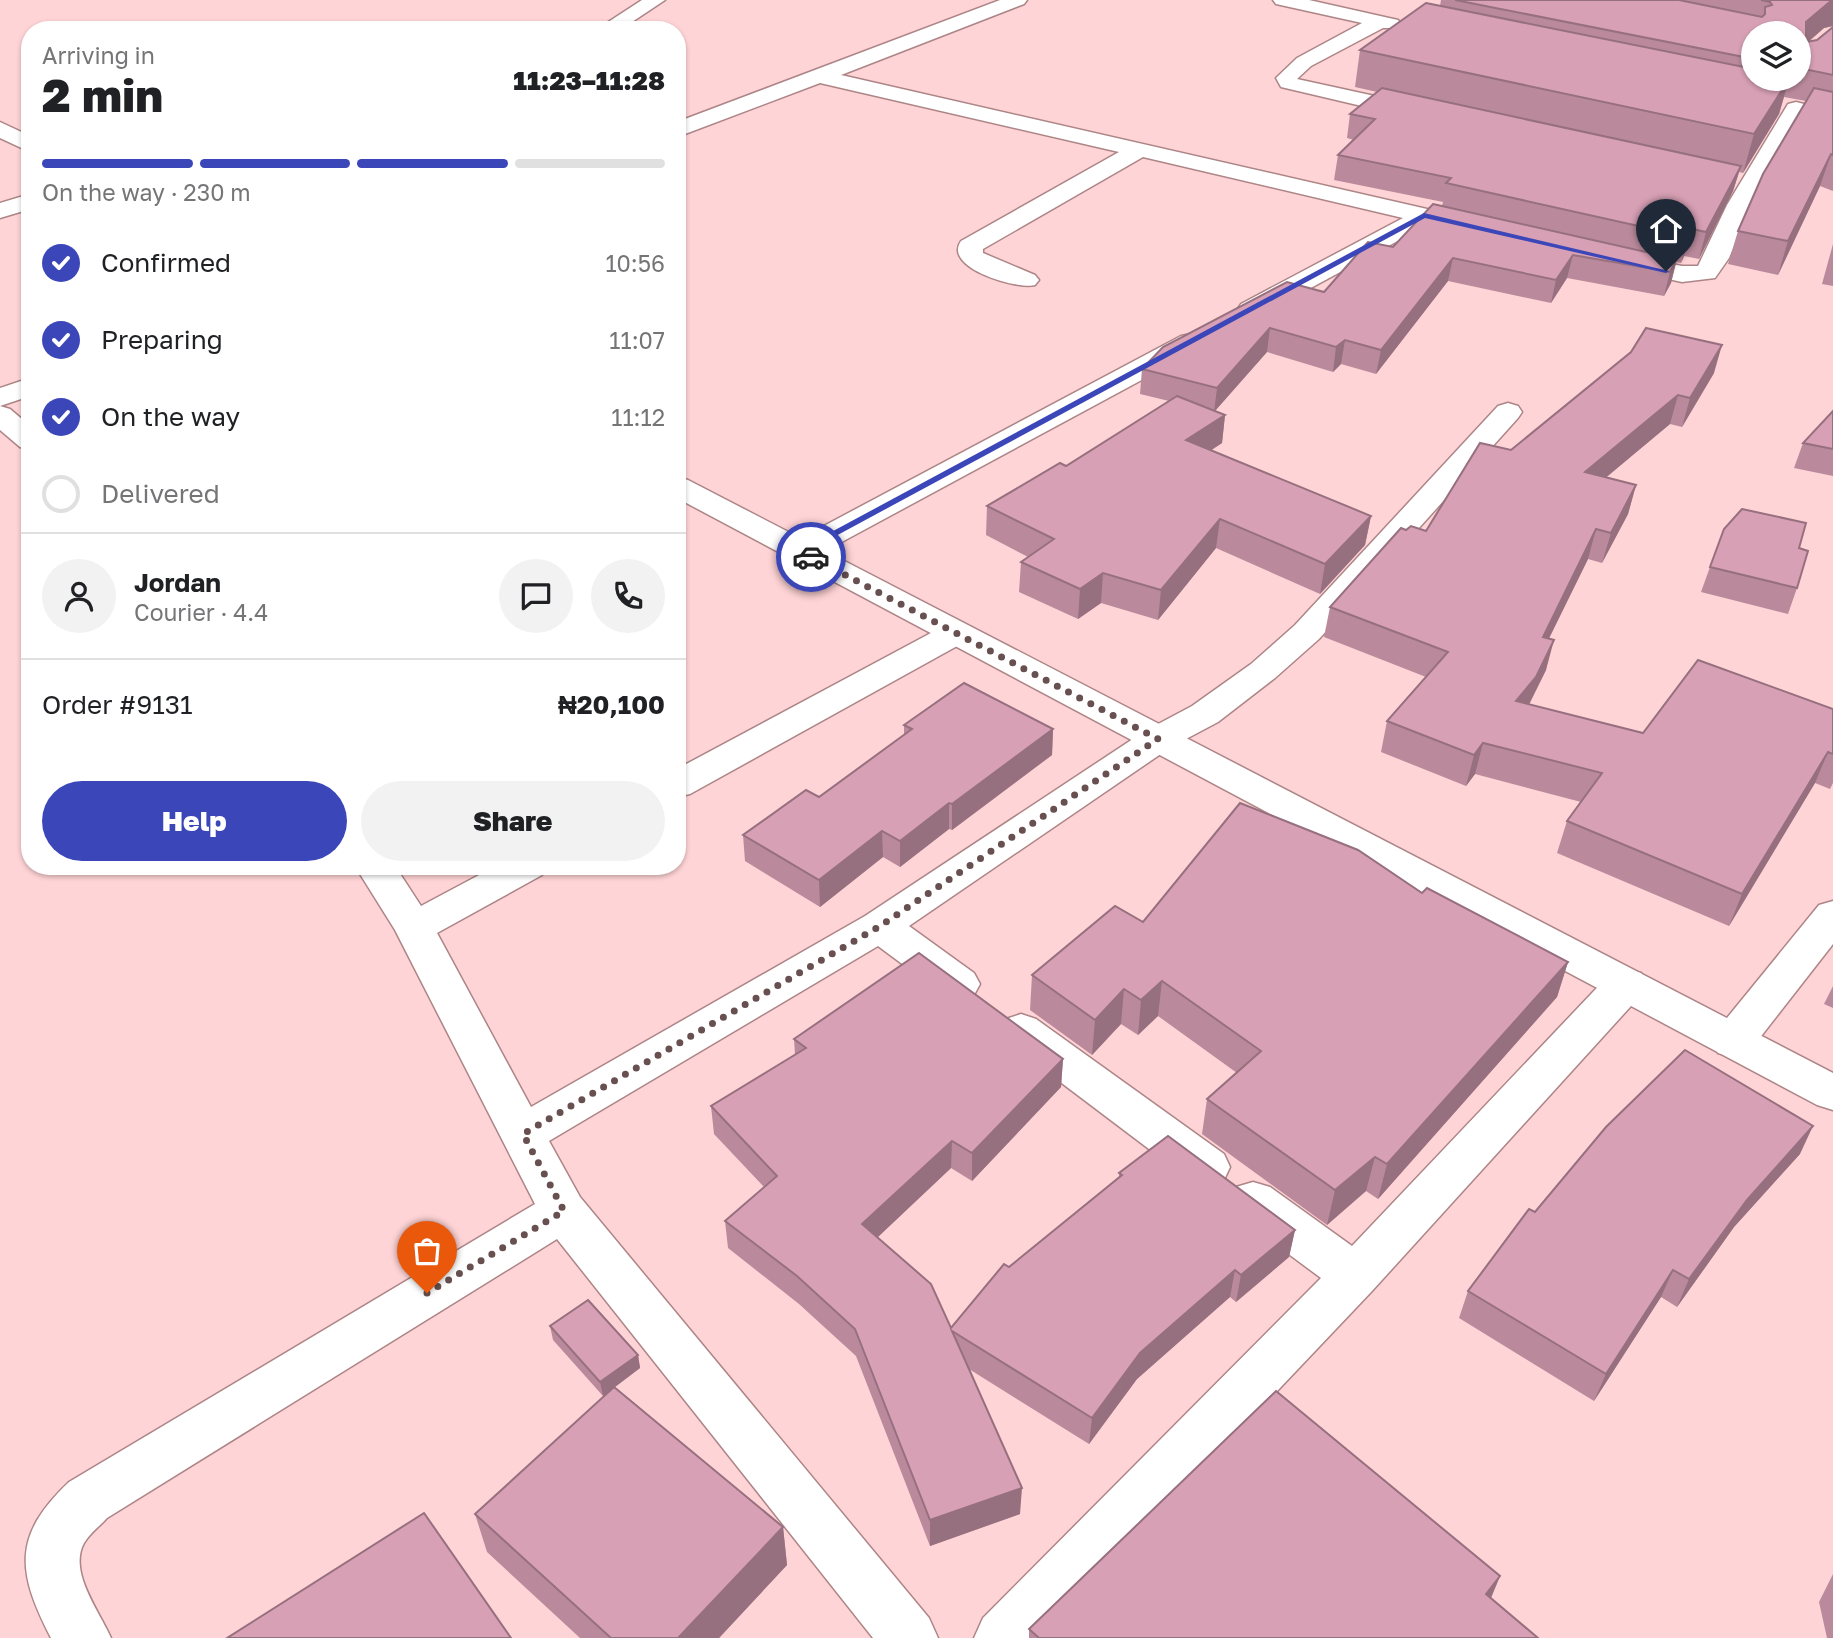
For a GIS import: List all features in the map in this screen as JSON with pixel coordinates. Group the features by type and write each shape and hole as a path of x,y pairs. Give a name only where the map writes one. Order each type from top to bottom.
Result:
{"street":[{"path":"621,21 655,0"},
{"path":"686,126 1017,0"},
{"path":"1283,0 1406,27"},
{"path":"1380,22 1304,62 1286,78 1287,83 1437,117"},
{"path":"819,76 1502,234"},
{"path":"1606,258 1682,274 1706,273 1751,185 1786,106 1821,113"},
{"path":"686,117 700,121"},
{"path":"0,129 21,140"},
{"path":"1026,280 985,265 970,256 970,246 1139,150"},
{"path":"1724,179 1751,185"},
{"path":"0,211 21,204"},
{"path":"801,551 1424,216"},
{"path":"0,398 21,390"},
{"path":"523,1134 880,926 1158,739 1205,714 1263,671 1307,632 1508,412"},
{"path":"0,415 21,433"},
{"path":"686,491 1833,1093"},
{"path":"686,780 956,633"},
{"path":"381,875 414,928 564,1211 909,1638"},
{"path":"414,928 511,875"},
{"path":"1733,1041 1833,915"},
{"path":"880,926 1355,1276"},
{"path":"1003,1638 1355,1276 1626,984"},
{"path":"82,1638 55,1586 51,1559 63,1526 88,1500 564,1211"}],"building":[{"path":"1455,0 1679,0 1762,17 1765,7 1772,5 1761,0 1832,0 1807,21 1741,21 1741,56"},
{"path":"1426,3 1741,66 1741,91 1781,91 1754,134 1360,50"},
{"path":"1833,27 1833,75 1811,70 1811,41 1817,40"},
{"path":"1382,88 1741,166 1706,232 1692,229 1688,237 1446,183 1451,178 1338,155 1375,119 1350,114"},
{"path":"1814,88 1833,92 1833,155 1831,154 1788,241 1738,231 1763,174"},
{"path":"1433,204 1677,259 1670,272 1573,255 1556,280 1453,258 1381,350 1345,340 1336,347 1270,328 1217,388 1142,369 1163,347 1287,282 1324,292 1368,242 1393,247"},
{"path":"1646,328 1722,345 1690,398 1678,395 1585,472 1636,485 1611,533 1596,529 1543,637 1554,640 1536,677 1516,701 1643,733 1698,660 1833,709 1833,754 1828,752 1742,894 1567,821 1602,773 1483,743 1474,755 1387,721 1448,652 1330,607 1401,528 1406,530 1411,526 1426,531 1480,443 1511,450 1631,352"},
{"path":"1177,396 1225,415 1186,440 1371,516 1325,564 1220,519 1161,590 1103,573 1080,589 1021,562 1054,539 987,506 1060,463 1066,466"},
{"path":"1833,411 1833,449 1803,443"},
{"path":"1742,509 1806,523 1799,548 1808,551 1797,588 1710,567 1724,529"},
{"path":"964,683 1053,729 900,841 882,831 819,880 743,835 806,790 819,797 912,729 904,725"},
{"path":"1240,803 1358,850 1422,893 1427,888 1568,962 1387,1164 1375,1157 1335,1190 1207,1099 1261,1051 1162,981 1141,1000 1124,989 1095,1020 1032,975 1115,906 1143,922"},
{"path":"919,953 1063,1059 972,1153 952,1141 862,1224 931,1284 951,1328 1004,1264 1009,1267 1122,1175 1119,1173 1168,1136 1295,1230 1241,1275 1235,1270 1140,1353 1092,1418 952,1331 1022,1488 930,1520 855,1329 797,1276 725,1221 777,1176 711,1106 806,1048 794,1039"},
{"path":"1685,1050 1813,1126 1747,1200 1689,1279 1673,1270 1606,1374 1468,1291 1529,1209 1535,1212 1606,1127"},
{"path":"588,1300 638,1355 600,1382 550,1326"},
{"path":"614,1387 783,1527 678,1638 611,1638 475,1514"},
{"path":"1276,1391 1500,1576 1486,1594 1538,1638 1039,1638 1029,1629"},
{"path":"424,1513 511,1638 227,1638"}],"way so far":[{"path":"427,1293 564,1211 523,1134 880,926 1158,739 811,557"}],"route":[{"path":"811,557 801,551 1424,216 1666,271"}]}
